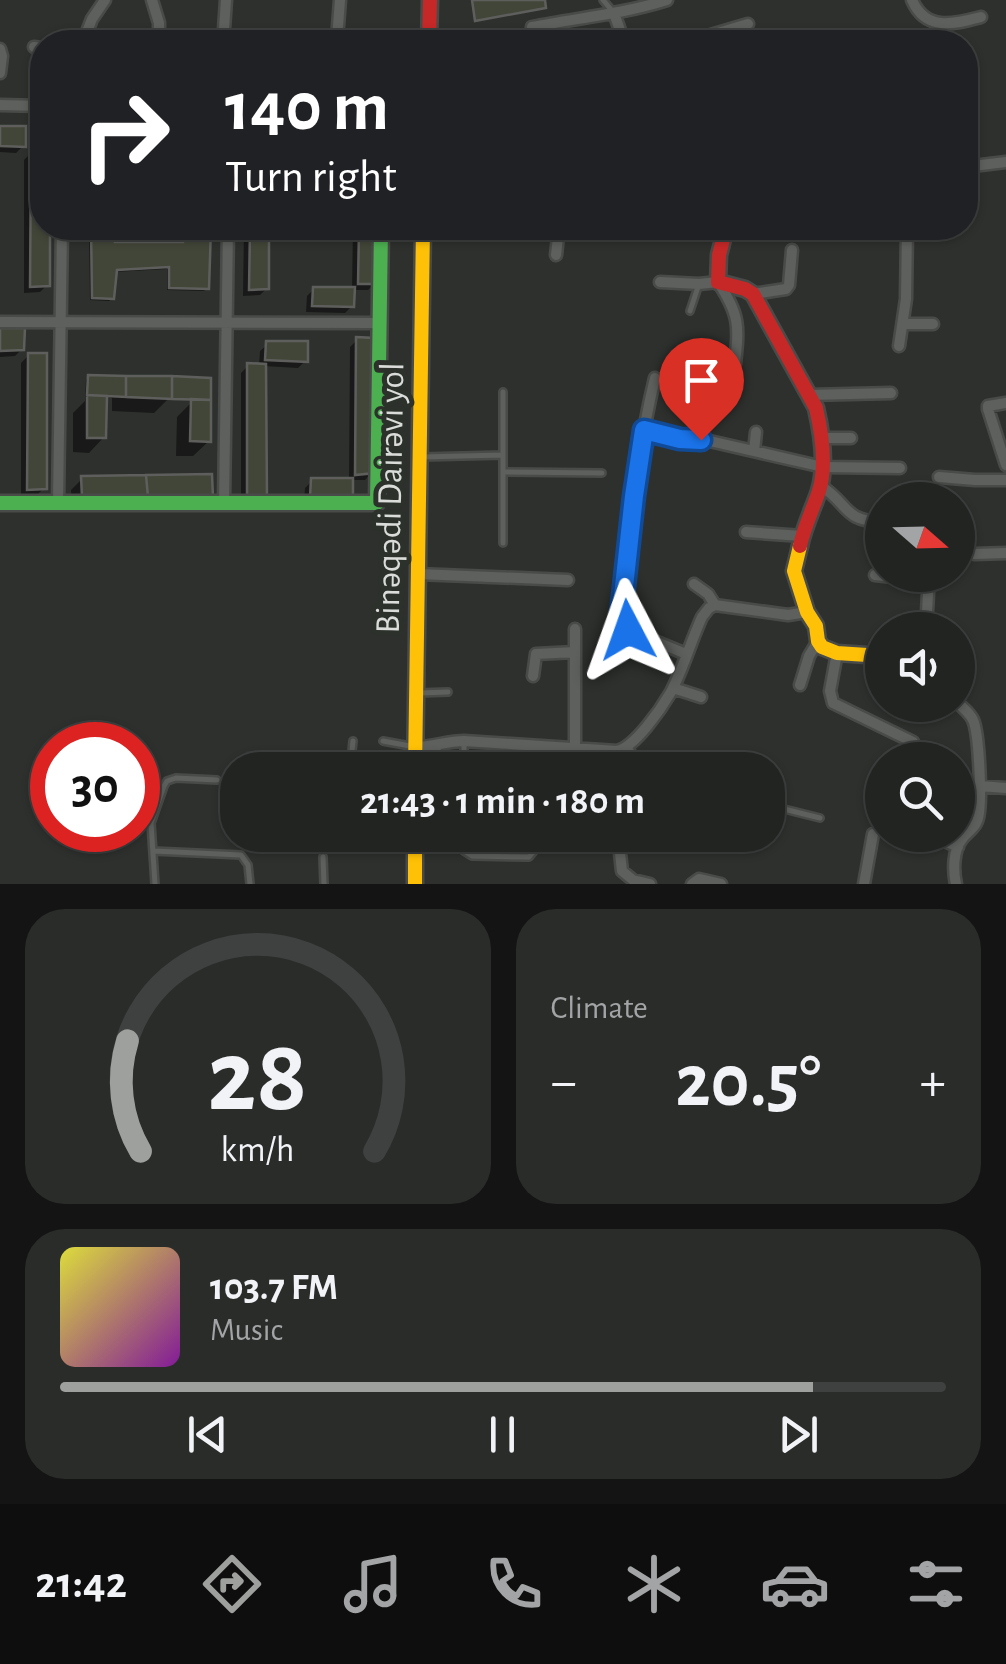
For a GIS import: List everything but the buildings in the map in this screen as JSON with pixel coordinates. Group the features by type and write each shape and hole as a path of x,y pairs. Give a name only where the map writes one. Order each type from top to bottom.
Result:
{"street":[{"path":"88,30 104,0"},
{"path":"152,0 159,30"},
{"path":"224,28 226,0"},
{"path":"338,30 340,0"},
{"path":"429,30 430,0"},
{"path":"531,30 667,0"},
{"path":"912,0 920,14 934,21 953,24 981,17"},
{"path":"614,13 620,30"},
{"path":"728,30 748,24"},
{"path":"0,49 0,73"},
{"path":"0,104 30,105"},
{"path":"978,165 1006,162"},
{"path":"58,502 62,240"},
{"path":"224,503 228,240"},
{"path":"0,502 377,504 381,240"},
{"name":"Binəqədi Dairəvi yol","path":"416,752 423,240"},
{"path":"556,255 558,240"},
{"path":"723,240 718,282 738,320 735,364"},
{"path":"899,346 904,324 907,240"},
{"path":"753,294 786,289 792,250"},
{"path":"660,282 718,282 753,294 809,395 822,438 822,486 802,536 794,571 822,647 837,653 865,655"},
{"path":"0,322 379,323"},
{"path":"904,324 933,324"},
{"path":"656,378 634,496 622,621 628,630 686,654"},
{"path":"809,395 891,392"},
{"path":"1006,403 988,406 1006,465"},
{"path":"644,430 823,468 900,468"},
{"path":"754,452 756,432"},
{"path":"822,438 851,438"},
{"path":"939,476 1006,480"},
{"path":"822,486 851,515 865,522"},
{"path":"746,532 802,536"},
{"path":"975,554 1006,553"},
{"path":"418,574 568,580"},
{"path":"694,584 715,605"},
{"path":"622,752 673,688 702,616 709,608 715,605 788,615 807,612"},
{"path":"575,629 575,748"},
{"path":"800,685 818,641"},
{"path":"533,676 536,654 575,652"},
{"path":"837,653 830,691 833,703 913,742"},
{"path":"673,688 701,697"},
{"path":"974,722 980,786 979,817 975,824"},
{"path":"416,747 464,741 623,749"},
{"path":"980,786 1006,788"},
{"path":"415,852 415,884"},
{"path":"620,852 622,871 634,880 650,884"},
{"path":"864,884 870,852"},
{"path":"956,884 957,852"},
{"path":"692,884 699,879 721,884"}],"lane":[{"path":"603,0 614,13"},
{"path":"690,311 698,284"},
{"path":"503,392 503,543"},
{"path":"419,457 503,455"},
{"path":"503,472 602,473"},
{"path":"416,693 448,692"},
{"path":"383,741 416,747"},
{"path":"464,741 464,752"},
{"path":"352,752 353,742"},
{"path":"438,746 438,752"},
{"path":"623,749 628,752"},
{"path":"160,795 168,781 176,778 217,780"},
{"path":"785,809 820,818"},
{"path":"160,851 241,854 248,865 250,884"},
{"path":"153,852 155,884"},
{"path":"465,852 472,856 510,857 530,857 533,852"},
{"path":"323,857 324,884"}],"traffic: fast":[{"path":"0,503 377,503 381,240"}],"traffic: slow":[{"path":"415,752 423,240"},
{"path":"800,546 794,571 818,641 837,653 865,655"},
{"path":"415,852 415,884"}],"traffic: jam":[{"path":"429,30 430,0"},
{"path":"723,240 718,282 753,294 816,408 823,471 800,546"}],"route":[{"path":"628,630 621,614 644,430 701,440"}]}
